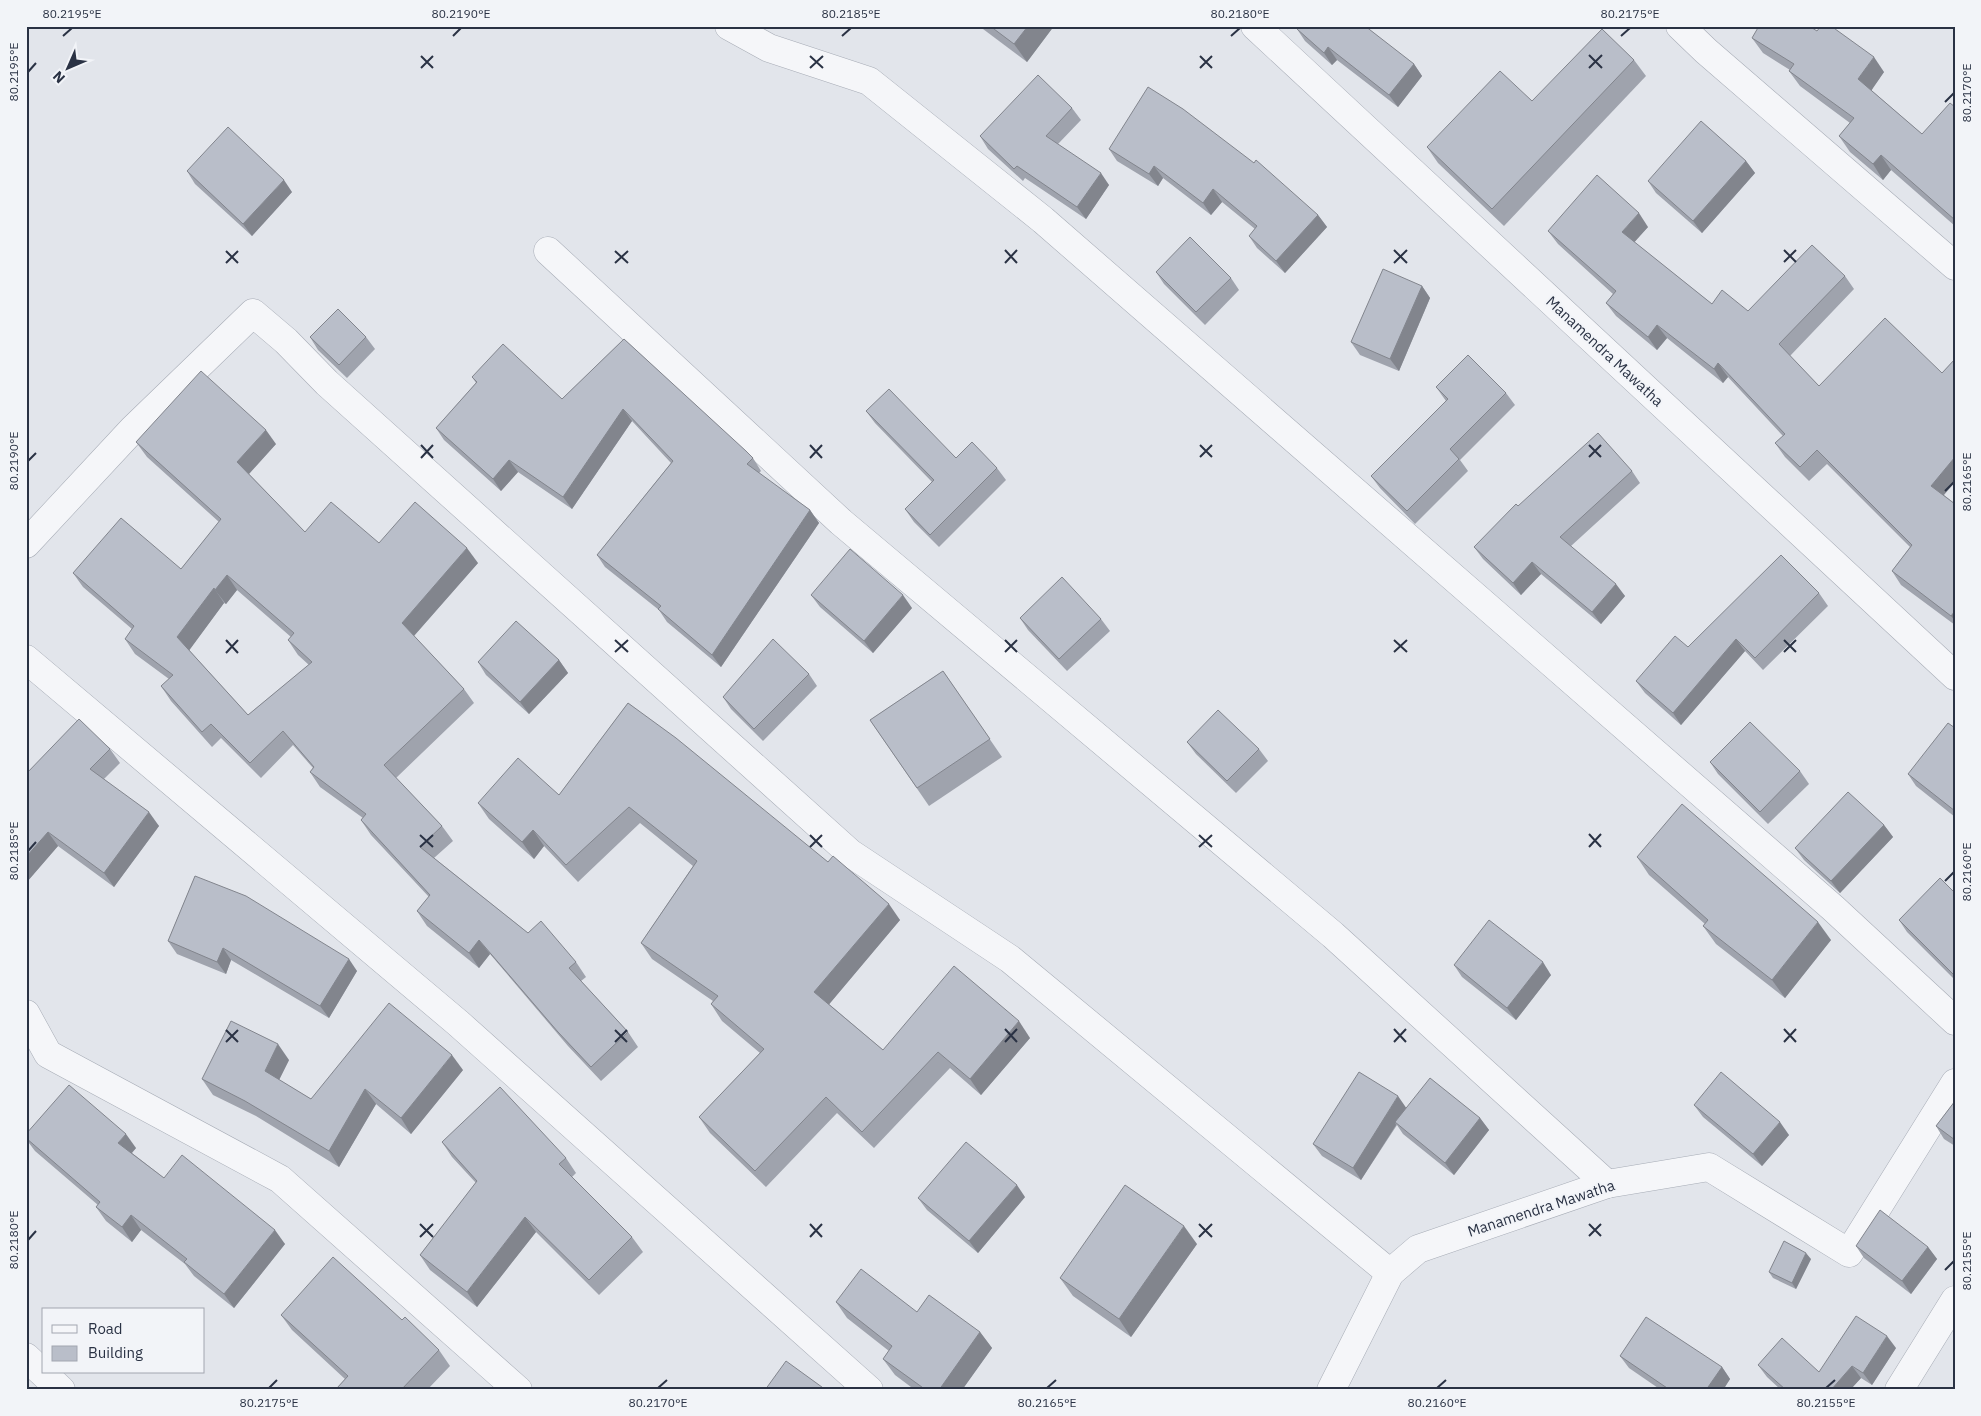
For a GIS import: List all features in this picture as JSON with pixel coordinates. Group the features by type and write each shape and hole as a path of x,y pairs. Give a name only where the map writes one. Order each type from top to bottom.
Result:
{"street":[{"path":"729,26 769,48 869,81 1036,214 1826,901 1955,1021"},
{"name":"Manamendra Mawatha","path":"1255,26 1955,676"},
{"path":"1680,26 1706,51 1955,266"},
{"path":"548,251 841,522 1333,935 1607,1184"},
{"path":"26,544 133,430 253,313 286,341 327,383 850,853 1010,958 1390,1274"},
{"path":"26,659 458,1023 869,1390"},
{"path":"26,1014 48,1054 280,1179 518,1390"},
{"name":"Manamendra Mawatha","path":"1331,1390 1390,1274 1418,1249 1607,1184 1709,1167 1849,1253 1955,1083"},
{"path":"1899,1390 1955,1300"},
{"path":"26,1357 42,1372"},
{"path":"44,1374 61,1390"}],"building":[{"path":"990,26 1028,26 1014,44"},
{"path":"1299,26 1365,26 1414,64 1389,95 1328,47 1324,53 1297,29"},
{"path":"1759,26 1809,26 1817,31 1821,26 1831,26 1874,57 1858,79 1922,134 1950,103 1955,107 1955,220 1881,155 1873,164 1839,136 1854,118 1789,71 1794,64 1752,38"},
{"path":"1602,29 1634,60 1492,209 1427,147 1500,71 1532,101"},
{"path":"1038,75 1072,108 1046,136 1101,173 1077,207 1017,166 1014,169 980,136"},
{"path":"1148,87 1183,109 1254,163 1256,160 1318,215 1276,261 1249,236 1257,226 1213,189 1203,203 1154,166 1149,174 1109,149"},
{"path":"1701,121 1746,161 1693,221 1648,181"},
{"path":"228,127 284,180 243,224 187,171"},
{"path":"1597,175 1639,213 1622,232 1712,304 1722,290 1748,311 1812,245 1845,276 1779,344 1819,386 1885,318 1942,373 1955,359 1955,457 1931,486 1955,504 1955,611 1951,616 1892,571 1912,545 1817,450 1800,467 1775,443 1785,434 1718,363 1714,369 1657,325 1648,337 1606,303 1616,291 1548,231"},
{"path":"1190,237 1231,278 1196,312 1156,272"},
{"path":"1383,269 1422,286 1390,359 1351,342"},
{"path":"338,309 366,337 339,365 310,337"},
{"path":"624,339 753,458 747,464 810,510 712,655 658,609 661,606 597,555 673,461 623,409 563,497 509,460 493,479 436,428 477,382 472,377 503,344 562,399"},
{"path":"1468,355 1506,393 1450,449 1459,459 1407,511 1371,476 1448,399 1436,387"},
{"path":"201,371 266,430 237,462 305,532 331,502 379,543 415,502 467,548 402,623 464,689 384,765 442,826 420,847 528,933 541,921 576,962 569,968 628,1032 591,1067 558,1032 479,940 469,953 417,911 430,895 361,820 366,814 310,772 314,767 283,731 250,763 211,724 202,732 161,686 173,675 125,639 134,626 73,573 121,518 181,569 221,519 136,442","holes":["227,575 294,633 288,640 312,662 248,715 177,637 214,588 215,590"]},
{"path":"889,389 956,458 972,442 997,468 930,535 905,509 934,480 866,411"},
{"path":"1598,433 1632,471 1560,537 1616,584 1592,612 1532,562 1513,583 1474,547 1516,504 1518,506"},
{"path":"850,549 903,595 864,641 811,595"},
{"path":"1781,555 1819,593 1755,658 1736,639 1673,713 1636,681 1675,636 1688,647"},
{"path":"1062,577 1101,619 1059,659 1020,618"},
{"path":"516,621 559,660 520,702 478,662"},
{"path":"773,639 809,674 754,729 723,697"},
{"path":"943,671 990,739 917,788 870,720"},
{"path":"628,703 676,738 828,862 833,856 889,904 814,992 883,1050 954,966 1019,1021 970,1079 938,1052 862,1132 826,1097 755,1171 699,1117 764,1049 711,1004 718,996 641,943 697,861 629,807 566,865 533,830 522,842 478,803 518,758 559,795"},
{"path":"1218,710 1259,749 1227,781 1187,742"},
{"path":"79,719 110,749 90,769 149,812 104,873 48,832 26,857 26,774"},
{"path":"1750,722 1800,771 1760,812 1710,762"},
{"path":"1948,723 1955,728 1955,811 1908,774"},
{"path":"1848,792 1884,825 1831,881 1795,848"},
{"path":"1682,804 1818,922 1772,980 1703,926 1708,920 1637,857"},
{"path":"195,876 246,896 349,959 320,1006 223,948 217,962 168,941"},
{"path":"1940,878 1955,893 1955,976 1899,920"},
{"path":"1489,920 1543,962 1507,1008 1454,965"},
{"path":"389,1003 452,1055 401,1118 365,1089 329,1151 245,1101 202,1079 231,1021 278,1044 265,1071 311,1099"},
{"path":"1359,1072 1398,1096 1353,1168 1313,1144"},
{"path":"1721,1072 1780,1122 1753,1154 1694,1105"},
{"path":"1430,1078 1480,1118 1445,1163 1395,1122"},
{"path":"69,1085 126,1134 118,1143 164,1178 182,1155 275,1230 224,1294 184,1262 187,1259 131,1215 122,1227 96,1207 100,1202 26,1138 26,1134"},
{"path":"500,1087 566,1158 559,1164 632,1237 589,1280 525,1217 467,1292 420,1255 477,1181 442,1142"},
{"path":"1955,1101 1955,1140 1936,1126"},
{"path":"966,1142 1017,1185 969,1241 918,1198"},
{"path":"1125,1185 1184,1226 1119,1319 1060,1278"},
{"path":"1880,1210 1928,1247 1902,1281 1856,1246"},
{"path":"1784,1241 1806,1253 1792,1283 1769,1272"},
{"path":"333,1257 402,1320 405,1317 439,1350 401,1390 338,1390 337,1388 348,1376 281,1315"},
{"path":"861,1269 917,1312 929,1295 980,1332 939,1390 926,1390 883,1359 892,1346 836,1302"},
{"path":"1856,1316 1887,1336 1863,1373 1852,1366 1831,1390 1786,1390 1758,1365 1782,1338 1819,1372"},
{"path":"1646,1317 1722,1367 1706,1390 1670,1390 1620,1356"},
{"path":"786,1361 826,1390 765,1390"}]}
